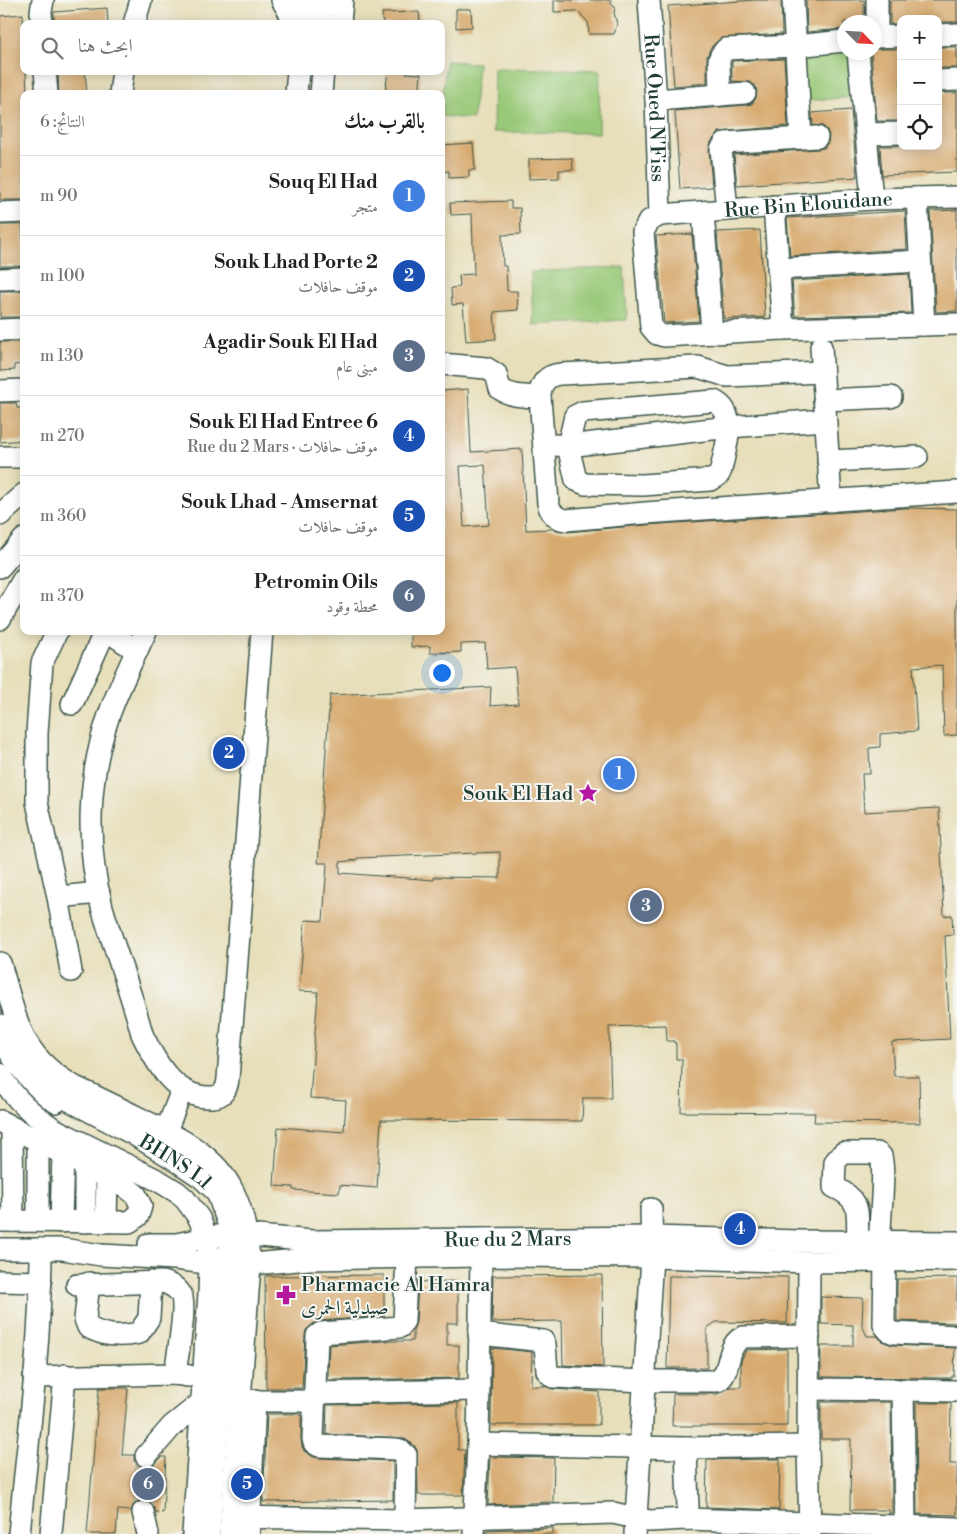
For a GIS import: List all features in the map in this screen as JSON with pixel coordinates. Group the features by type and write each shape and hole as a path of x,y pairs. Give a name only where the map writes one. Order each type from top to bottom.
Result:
{"street":[{"path":"42,20 41,12 44,0"},
{"path":"135,20 141,0"},
{"path":"282,0 294,20"},
{"path":"302,20 304,0"},
{"path":"320,20 322,0"},
{"path":"328,20 330,0"},
{"path":"340,20 342,0"},
{"name":"Rue Oued N'Fiss","path":"649,0 656,100 660,215"},
{"path":"727,210 722,144 725,142 809,137 796,46 793,0"},
{"path":"877,0 877,15"},
{"path":"942,34 957,34"},
{"path":"882,37 897,36"},
{"path":"720,95 719,60 726,49 796,46 837,42"},
{"path":"859,60 872,199"},
{"path":"45,75 47,90"},
{"path":"121,90 122,75"},
{"path":"296,90 298,75"},
{"path":"312,90 314,75"},
{"path":"321,90 323,75"},
{"path":"334,90 336,75"},
{"path":"942,80 957,80"},
{"path":"656,100 744,93"},
{"path":"866,134 897,133"},
{"name":"Rue Bin Elouidane","path":"660,215 872,199 957,197"},
{"path":"917,198 924,325"},
{"path":"774,206 783,329"},
{"path":"0,213 20,212"},
{"path":"703,212 712,333"},
{"path":"660,215 649,221 644,232 651,327 657,334 664,336 783,329 957,324"},
{"path":"778,269 920,261"},
{"path":"0,279 20,278"},
{"path":"0,330 20,329"},
{"path":"821,347 831,501"},
{"path":"445,364 486,368 496,374 500,389 518,396 540,397"},
{"path":"822,372 727,376 706,368 694,367 556,374 545,380 540,391 542,445 549,507 554,515 562,520 957,492"},
{"path":"0,391 20,390"},
{"path":"542,445 568,446 729,427 891,397"},
{"path":"714,401 722,405 728,414 729,427 721,470 719,475 710,480 643,485 579,482 574,475 568,446 575,416 583,412 714,401"},
{"path":"0,456 20,457"},
{"path":"828,461 917,458"},
{"path":"0,515 20,498"},
{"path":"0,567 20,544"},
{"path":"0,602 8,586 20,572"},
{"path":"0,619 20,585"},
{"path":"0,636 20,603"},
{"path":"56,635 42,663 37,753 37,802 58,897 71,971"},
{"path":"72,704 104,635"},
{"path":"120,635 141,641 109,716 97,762 93,786 91,824 94,866 99,893 142,1034 152,1054 170,1080 182,1090 196,1095 214,1097 223,1093 228,1085 262,635"},
{"path":"58,897 99,893"},
{"path":"0,963 23,1036 36,1057 45,1067 68,1083 166,1131 200,1151 217,1168 232,1190 240,1207 228,1235 247,1401 240,1525 474,1526 613,1513 635,1526"},
{"name":"BHNS L1","path":"0,1001 9,1032 35,1073 61,1096 135,1135 201,1177 217,1192 228,1235"},
{"name":"BHNS L1","path":"0,1025 6,1046 31,1080 50,1098 188,1173 213,1197 228,1235"},
{"path":"0,1074 12,1094 39,1119 54,1129 159,1181 177,1192 199,1218 228,1235"},
{"path":"166,1131 182,1090"},
{"path":"6,1124 132,1190 141,1206 141,1211 134,1220 129,1222 6,1221 6,1124"},
{"path":"38,1141 38,1221"},
{"path":"858,1242 856,1203 848,1194 834,1187 835,1162 843,1152 877,1153 881,1156 882,1184 879,1224 882,1251 884,1325 886,1329 894,1333 957,1336"},
{"path":"61,1222 63,1154"},
{"path":"85,1166 85,1222"},
{"path":"106,1222 107,1178"},
{"path":"635,1526 651,1247 650,1209"},
{"path":"218,1534 231,1266 228,1235"},
{"name":"Rue du 2 Mars","path":"9,1249 52,1249 104,1244 176,1244 228,1235 312,1241 651,1247 809,1262 957,1242"},
{"name":"Rue du 2 Mars","path":"52,1249 101,1255 175,1259 231,1266 289,1260 481,1256 651,1247 858,1242 882,1251 957,1260"},
{"path":"9,1249 9,1281 41,1282"},
{"path":"19,1534 41,1282 52,1249"},
{"path":"474,1526 478,1444 481,1256"},
{"path":"398,1525 406,1455 404,1452 396,1449 317,1445 313,1439 314,1397 316,1338 318,1334 400,1328 403,1325 407,1257"},
{"path":"809,1262 810,1389 808,1446 810,1528"},
{"path":"192,1534 204,1377 231,1266"},
{"path":"209,1534 231,1266"},
{"path":"151,1282 149,1318 139,1333 127,1336 98,1333 88,1327 85,1319 83,1284 151,1282 162,1282 173,1286 183,1300 175,1374"},
{"path":"479,1334 543,1341 545,1344 547,1371 553,1377 644,1381 718,1381 723,1377 733,1347 739,1338 809,1336"},
{"path":"34,1377 175,1374 204,1377"},
{"path":"51,1534 65,1376"},
{"path":"810,1389 957,1391"},
{"path":"247,1401 478,1390"},
{"path":"903,1390 905,1526"},
{"path":"146,1456 172,1426 202,1402"},
{"path":"478,1444 686,1448 808,1446"},
{"path":"686,1448 688,1508 686,1519"},
{"path":"143,1512 148,1534"},
{"path":"635,1526 649,1521 686,1519 810,1528 880,1530 905,1526 957,1528"}],"green space":[{"path":"837,45 837,60 852,60 855,97 802,101 798,48"},
{"path":"446,61 478,63 473,119 445,116 445,90 443,90"},
{"path":"494,68 600,70 599,133 493,132"},
{"path":"624,267 627,320 533,325 531,272"}],"building":[{"path":"554,0 611,0 611,4 615,7 614,13 617,24 614,34 589,34 588,22 577,11 554,12"},
{"path":"781,0 782,34 721,38 711,47 707,56 707,83 674,86 668,6"},
{"path":"806,0 864,0 864,15 837,15 837,30 807,32"},
{"path":"890,0 957,0 957,22 942,22 942,15 897,15 897,24 890,24"},
{"path":"107,8 108,20 54,20 54,12"},
{"path":"456,9 471,9 472,27 456,28"},
{"path":"419,12 420,20 383,20 382,13"},
{"path":"23,14 23,20 20,20 20,75 26,75 27,90 20,90 20,200 0,200 0,16"},
{"path":"942,47 957,47 957,68 942,68"},
{"path":"882,49 897,49 897,121 877,121 872,60 882,60"},
{"path":"784,59 788,126 719,132 711,142 709,150 712,187 680,189 675,111 752,104 756,98 756,86 750,82 732,81 732,61"},
{"path":"58,75 85,75 87,90 59,90"},
{"path":"387,75 421,75 419,90 386,90"},
{"path":"942,93 957,93 957,172 882,175 880,146 897,146 897,150 942,150"},
{"path":"851,110 857,177 737,185 734,155 824,148 828,143 829,136 827,130 823,126 813,125 812,113"},
{"path":"473,143 475,170 469,170 469,177 449,178 449,171 445,172 445,145"},
{"path":"572,158 573,170 559,170 559,178 529,179 529,159"},
{"path":"511,201 511,208 520,208 521,234 502,235 503,266 506,266 507,291 517,291 518,310 494,312 496,339 466,341 463,304 452,305 451,288 460,287 459,275 474,274 472,214 451,215 450,203"},
{"path":"957,210 957,311 936,312 930,211"},
{"path":"905,211 907,249 790,256 787,218"},
{"path":"0,225 20,225 20,266 0,266"},
{"path":"760,230 765,317 724,319 717,232"},
{"path":"692,234 699,321 664,323 656,236"},
{"path":"909,274 911,313 795,316 792,281"},
{"path":"0,291 20,291 20,317 0,317"},
{"path":"0,342 20,342 20,364 14,365 15,370 0,371"},
{"path":"468,389 471,452 522,449 526,530 552,529 567,532 906,508 957,509 957,735 944,736 942,665 913,667 917,731 880,734 880,747 869,748 870,774 862,774 864,812 939,808 944,916 952,915 953,935 945,936 950,1039 892,1042 894,1076 919,1076 920,1123 814,1122 815,1113 681,1112 682,1059 676,1059 676,1043 674,1041 667,1041 666,1025 609,1027 611,1098 583,1098 582,1121 381,1120 377,1188 340,1185 339,1193 293,1190 293,1187 274,1186 278,1127 344,1132 346,1100 310,1098 318,992 299,991 305,920 323,921 327,863 318,863 330,695 491,687 490,706 518,704 515,667 487,669 485,643 461,644 461,652 430,653 430,646 411,647 411,635 445,635 445,391","holes":["485,465 489,525 464,527 460,466","500,852 500,878 434,877 434,880 340,873 340,862 357,860 357,858"]},
{"path":"0,403 16,403 17,408 20,408 20,440 0,442"},
{"path":"384,1275 384,1316 314,1323 306,1330 305,1335 302,1388 266,1388 265,1276"},
{"path":"602,1275 603,1367 563,1365 562,1321 492,1322 493,1276"},
{"path":"669,1276 788,1277 787,1323 716,1322 707,1328 707,1368 667,1368"},
{"path":"957,1278 957,1323 897,1321 897,1279"},
{"path":"458,1281 458,1323 447,1323 447,1345 459,1345 459,1378 328,1380 329,1345 413,1341 418,1282"},
{"path":"821,1297 863,1298 862,1325 867,1336 877,1336 884,1342 893,1345 955,1348 954,1376 952,1378 821,1377 821,1346 853,1346 853,1325 821,1324"},
{"path":"492,1348 532,1352 531,1386 599,1392 599,1425 491,1425"},
{"path":"787,1349 787,1426 672,1426 673,1394 718,1394 730,1387 741,1387 741,1361 746,1350"},
{"path":"99,1388 128,1388 122,1455 134,1455 134,1461 137,1465 144,1468 151,1468 162,1457 166,1457 163,1513 156,1512 152,1504 147,1500 140,1500 134,1503 131,1511 118,1510 116,1534 87,1534"},
{"path":"821,1402 891,1402 892,1513 889,1513 889,1510 850,1510 851,1439 821,1439"},
{"path":"458,1403 458,1450 465,1450 463,1495 418,1495 417,1450 414,1445 403,1438 326,1434 327,1405"},
{"path":"916,1403 951,1403 950,1464 957,1464 957,1515 917,1514"},
{"path":"267,1414 301,1414 302,1446 304,1451 313,1457 393,1461 393,1500 263,1502"},
{"path":"490,1457 554,1458 553,1502 488,1505"},
{"path":"780,1459 779,1510 706,1507 707,1460"},
{"path":"553,1528 553,1534 487,1534 487,1530"}],"tunnel":[{"path":"143,1512 146,1456"}],"place":[{"name":"Souk Lhad Porte 2","path":"229,753"},
{"name":"Souq El Had","path":"619,774"},
{"name":"Souk El Had","path":"588,793"},
{"name":"Agadir Souk El Had","path":"646,906"},
{"name":"Souk El Had Entree 6","path":"740,1229"},
{"name":"Pharmacie Al Hamra صيدلية الحمرى","path":"286,1295"},
{"name":"Petromin Oils","path":"148,1484"},
{"name":"Souk Lhad - Amsernat","path":"247,1484"}]}
